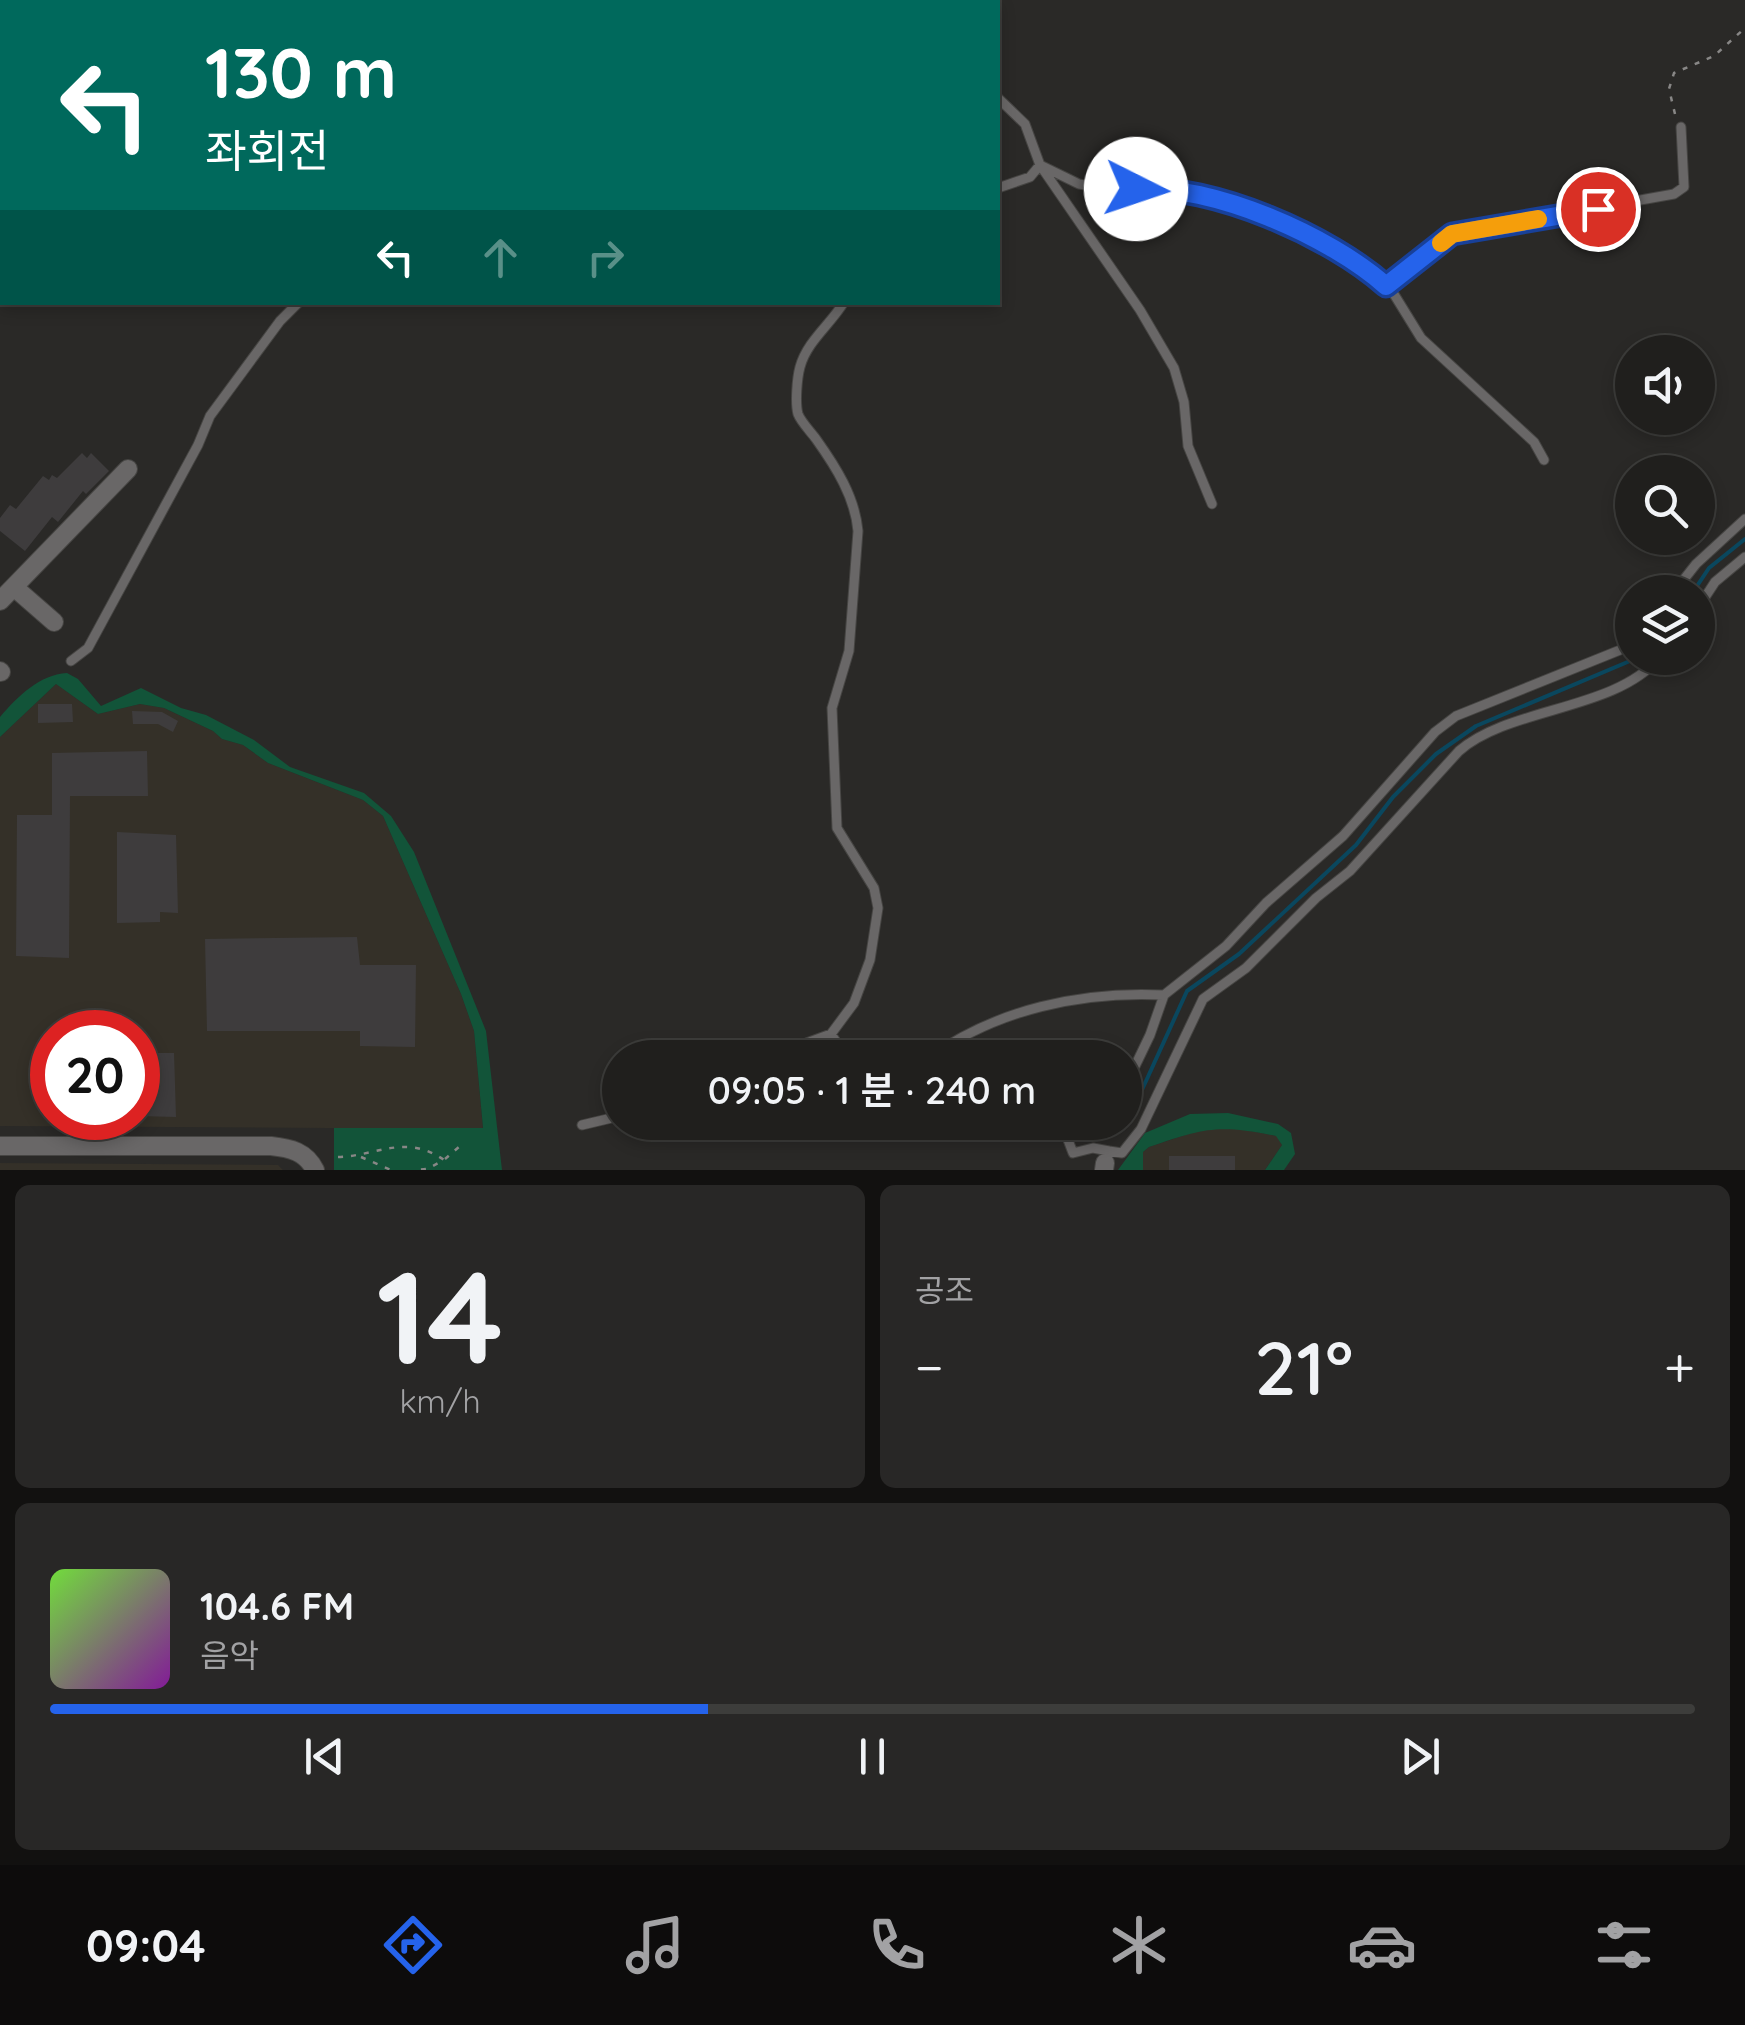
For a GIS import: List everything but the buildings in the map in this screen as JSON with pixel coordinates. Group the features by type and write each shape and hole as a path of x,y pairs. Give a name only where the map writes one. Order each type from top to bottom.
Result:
{"street":[{"path":"54,622 5,596 128,469"},
{"path":"0,1146 272,1146 291,1148 307,1157 315,1170"}],"lane":[{"path":"1000,100 1026,124 1040,166 1140,310 1174,368 1184,402 1188,446 1212,504"},
{"path":"1386,286 1452,234 1674,194 1684,186 1681,127"},
{"path":"1000,187 1030,177 1040,166"},
{"path":"1040,166 1079,184 1196,194 1244,208 1334,248 1386,286 1421,338 1534,442 1544,460"},
{"path":"71,661 88,648 210,416 280,321 297,305"},
{"path":"815,1040 831,1034 854,1002 870,960 878,908 874,888 838,828 832,708 849,651 857,515 844,482 798,414 800,366 814,340 842,305"},
{"path":"1687,575 1745,518"},
{"path":"1715,583 1745,556"},
{"path":"1142,1053 1164,995 1226,946 1266,903 1343,836 1435,732 1456,716 1615,652"},
{"path":"1068,1140 1072,1153 1093,1148 1106,1161 1122,1153 1142,1129 1203,998 1246,968 1316,898 1350,871 1469,742 1611,690 1640,675"},
{"path":"956,1040 1056,1002 1126,993 1164,995"},
{"path":"831,1034 835,1040"},
{"path":"582,1125 602,1120"}],"path":[{"path":"1681,127 1669,90 1674,72 1714,56 1745,28"},
{"path":"338,1157 360,1156 390,1146 412,1147 444,1160"},
{"path":"415,1170 444,1160 460,1146"},
{"path":"360,1156 391,1170"}],"shaded area":[{"path":"56,684 98,714 140,704 164,708 222,739 243,745 268,763 363,800 383,816 474,1031 483,1129 160,1127 160,1010 30,1010 30,1126 0,1126 0,737"},
{"path":"1206,1128 1277,1136 1282,1145 1265,1170 1143,1170 1143,1152 1149,1147"},
{"path":"0,1163 278,1165 283,1170 0,1170"}],"green space":[{"path":"67,673 78,679 101,706 141,688 181,708 206,715 254,740 290,767 364,793 391,816 414,852 486,1031 502,1170 334,1170 334,1128 483,1128 474,1031 383,816 363,800 268,763 243,745 222,739 164,708 140,704 98,714 56,684 0,737 0,717 14,702 38,682"},
{"path":"1228,1113 1278,1124 1291,1133 1295,1154 1284,1170 1265,1170 1282,1145 1276,1136 1225,1129 1198,1132 1149,1147 1143,1152 1143,1170 1118,1170 1145,1133 1190,1114"}],"waterway":[{"path":"1704,575 1745,539"},
{"path":"1142,1090 1187,991 1239,954 1356,845 1393,797 1436,754 1476,726 1615,667"}],"slow traffic":[{"path":"1441,243 1452,234 1538,219"}],"route":[{"path":"1136,189 1196,194 1244,208 1334,248 1386,286 1452,234 1598,209"}]}
